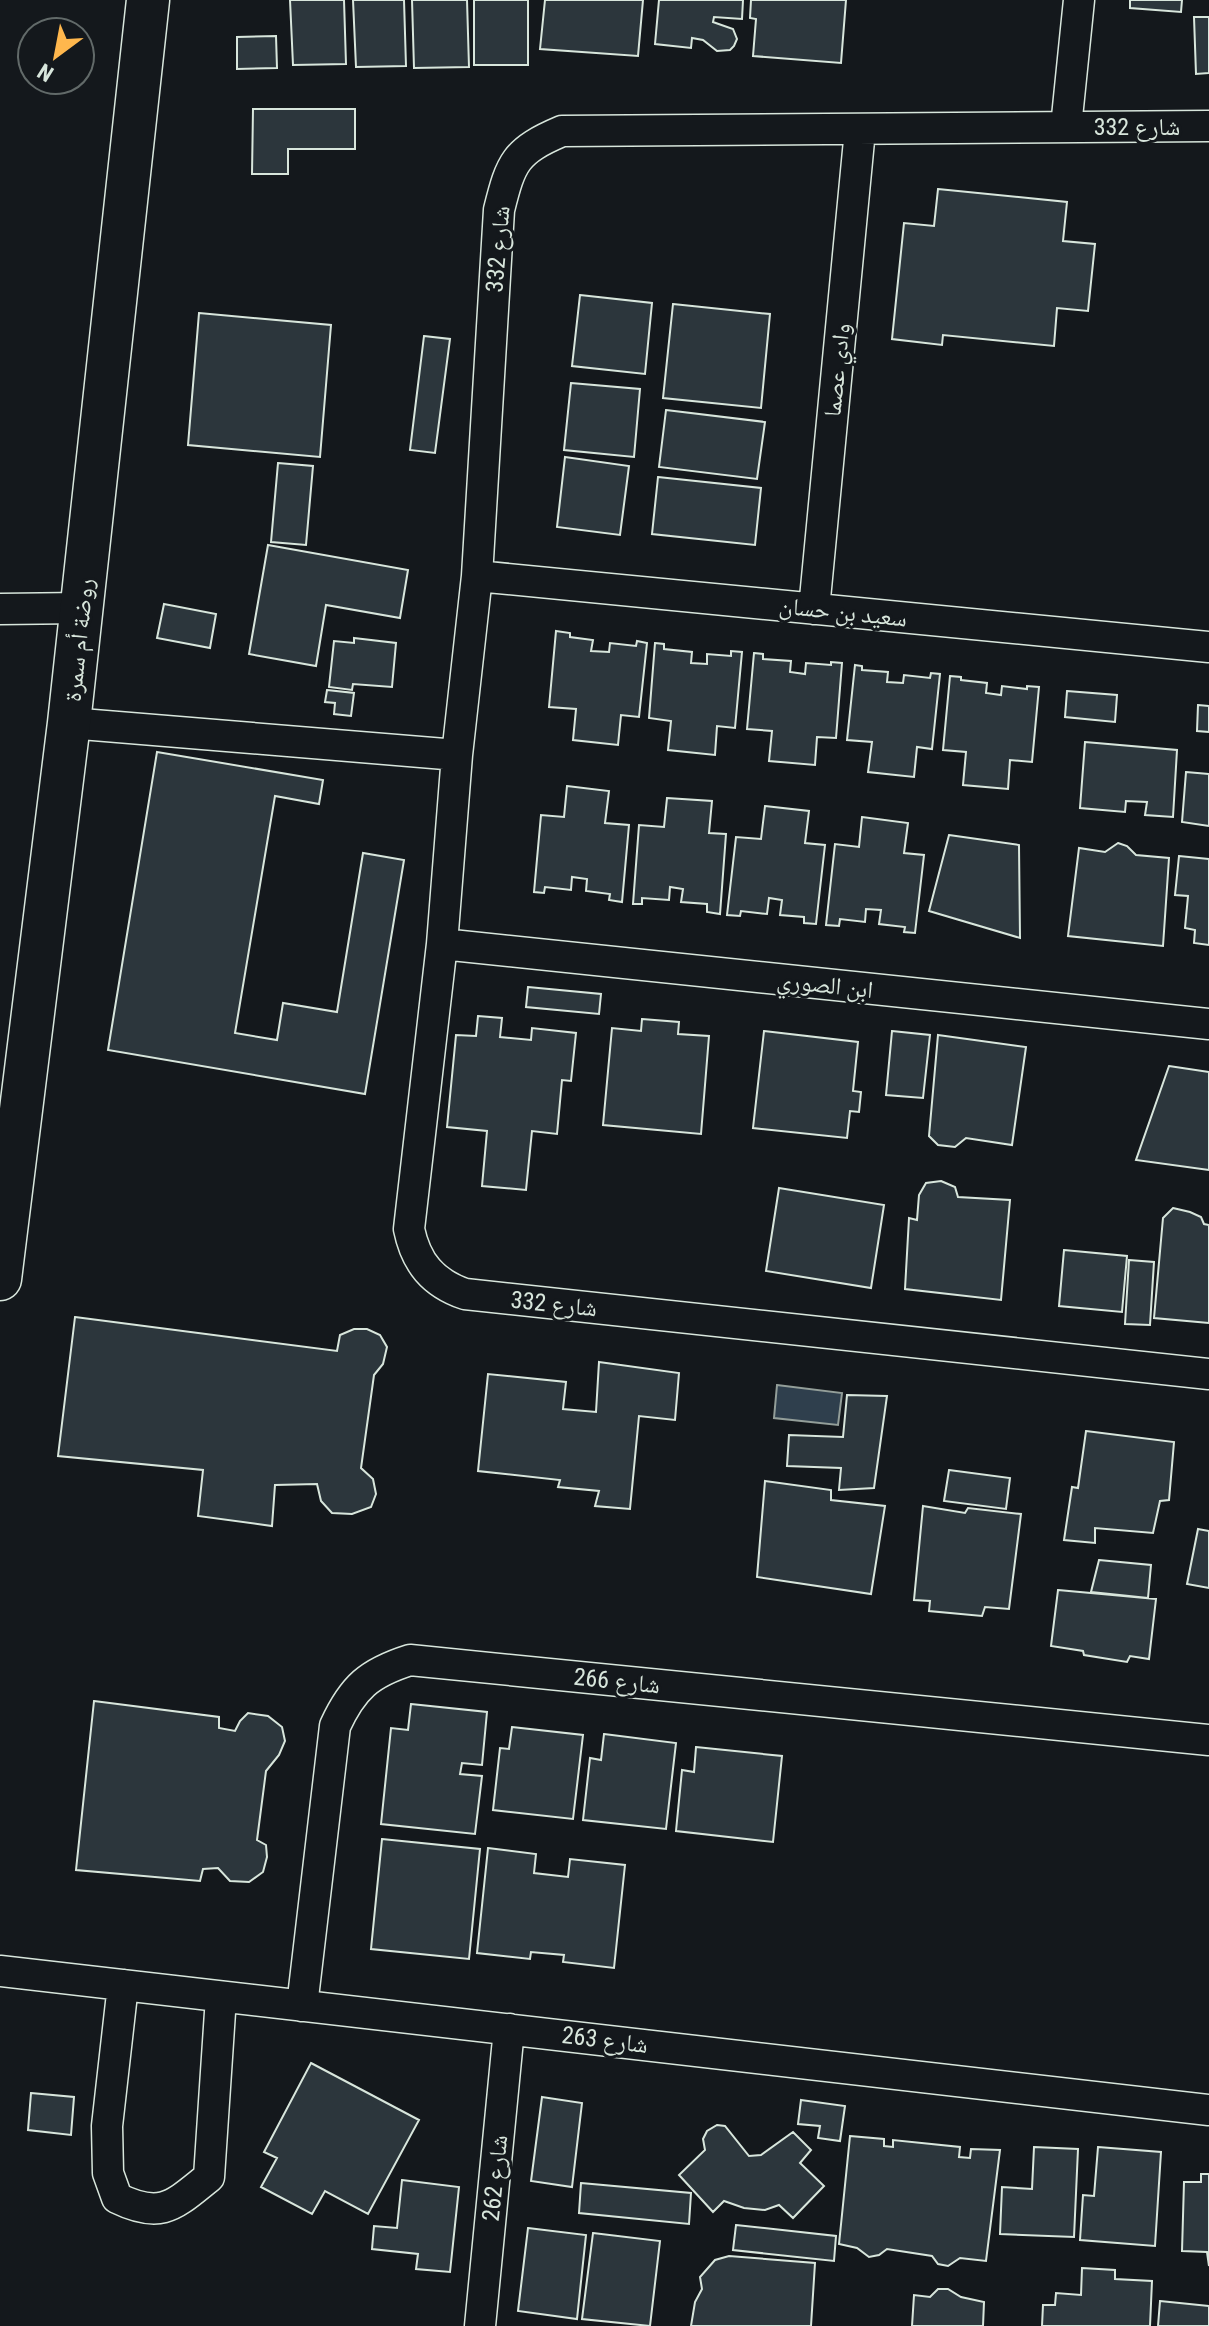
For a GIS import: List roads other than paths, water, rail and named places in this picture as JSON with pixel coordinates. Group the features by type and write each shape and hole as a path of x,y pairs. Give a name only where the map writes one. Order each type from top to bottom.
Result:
{"street":[{"name":"روضة أم سمرة","path":"0,1279 69,723 148,0"},
{"name":"شارع 332","path":"1066,127 1079,0"},
{"name":"شارع 332","path":"1209,126 562,131 533,143 515,161 499,210 477,576 457,755 442,944 409,1229 423,1268 445,1287 465,1294 1209,1374"},
{"name":"وادي عصما","path":"814,609 860,130"},
{"name":"سعيد بن حسان","path":"477,576 1209,647"},
{"path":"0,609 82,608"},
{"path":"69,723 457,755"},
{"name":"ابن الصوري","path":"442,944 1209,1024"},
{"name":"شارع 266","path":"302,2006 335,1726 347,1700 363,1683 386,1668 410,1660 1209,1740"},
{"name":"شارع 263","path":"0,1971 1209,2110"},
{"path":"123,1985 107,2126 108,2173 117,2198 131,2206 156,2211 179,2201 209,2177 221,1997"},
{"name":"شارع 262","path":"480,2326 509,2029"}],"water":[{"path":"777,1385 842,1393 838,1425 774,1418"}]}
